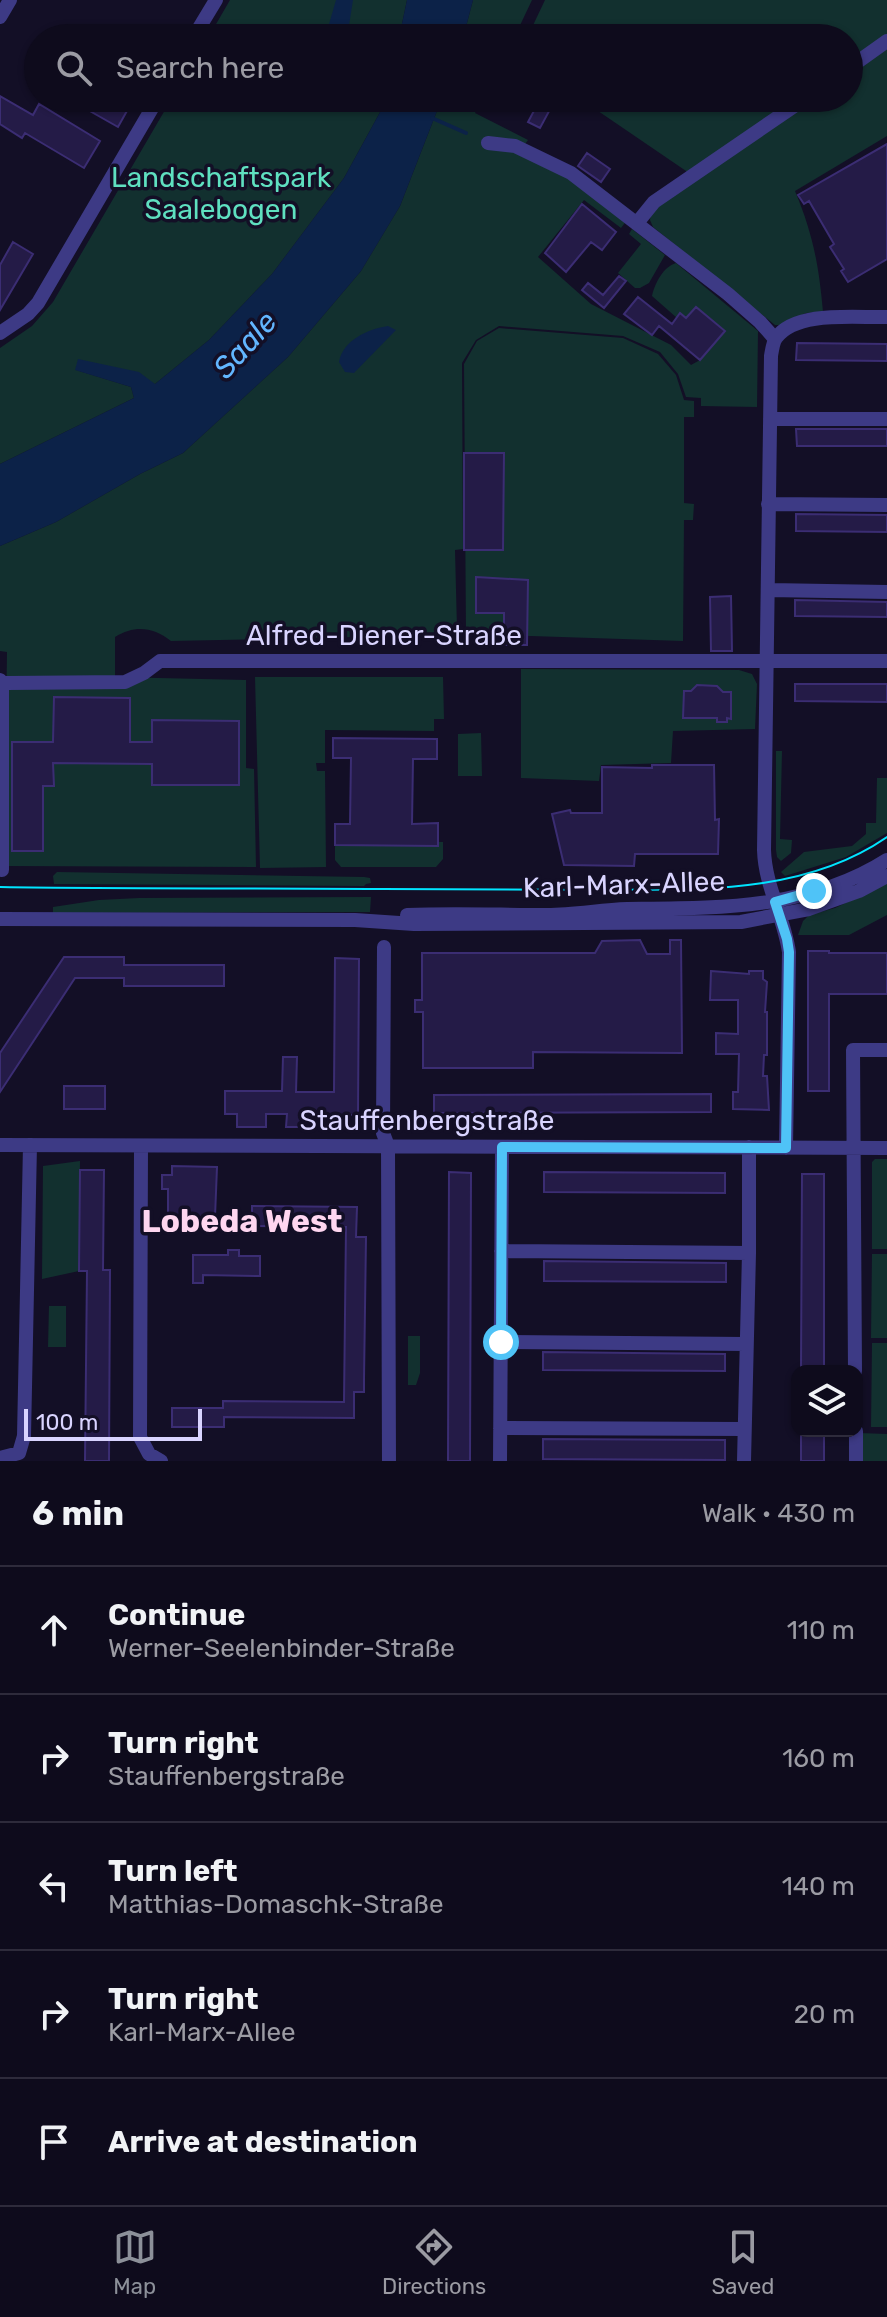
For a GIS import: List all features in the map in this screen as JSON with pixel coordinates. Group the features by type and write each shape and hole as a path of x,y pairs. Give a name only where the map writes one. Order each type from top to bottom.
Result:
{"street":[{"path":"0,17 10,0"},
{"path":"201,24 216,0"},
{"path":"863,58 887,41"},
{"path":"0,333 28,314 38,303 150,112"},
{"path":"637,223 654,202 786,112"},
{"path":"488,143 515,146 563,169 728,294 775,339"},
{"path":"786,1148 789,952 765,865 771,356 775,339 790,326 808,319 887,317"},
{"path":"770,419 887,419"},
{"path":"768,504 887,505"},
{"path":"769,590 887,592"},
{"name":"Alfred-Diener-Straße","path":"3,682 125,682 160,661 887,661"},
{"path":"2,870 3,682"},
{"name":"Karl-Marx-Allee","path":"0,919 355,920 414,924 741,922 834,886 887,860"},
{"name":"Karl-Marx-Allee","path":"778,909 835,900 887,876"},
{"path":"374,1461 389,1461 388,1146 383,1133 384,947"},
{"path":"855,1365 853,1050 887,1050"},
{"name":"Stauffenbergstraße","path":"0,1145 887,1148"},
{"path":"0,1458 19,1453 24,1436 30,1145"},
{"path":"141,1146 140,1437 149,1454 161,1461"},
{"path":"500,1461 502,1147"},
{"path":"744,1461 749,1147"},
{"path":"501,1251 749,1253"},
{"path":"501,1342 746,1344"},
{"path":"500,1428 744,1429"},
{"path":"856,1437 856,1461"}],"green space":[{"path":"230,0 407,0 402,24 216,24"},
{"path":"473,0 532,0 521,24 467,24"},
{"path":"545,0 887,0 887,37 863,53 863,24 534,24"},
{"path":"887,46 887,136 795,191 814,250 823,312 806,313 775,325 653,227 651,211 791,112 863,112 863,62"},
{"name":"Landschaftspark Saalebogen","path":"164,112 380,112 344,178 272,274 209,340 155,384 76,370 131,387 134,398 0,464 0,348 32,326 53,302"},
{"path":"437,112 475,112 528,140 519,152 554,168 627,220 621,228 584,200 538,257 591,304 671,345 691,365 700,360 714,342 681,314 677,318 652,296 660,276 676,263 758,331 757,407 701,406 701,398 686,397 678,374 660,352 623,336 499,326 476,340 462,363 463,549 455,550 457,629 445,635 171,641 151,630 137,629 115,637 115,677 246,680 246,768 254,769 256,867 4,866 7,652 0,651 0,546 56,522 183,453 288,357 361,271 400,206"},
{"path":"600,112 778,112 689,173"},
{"path":"632,229 665,255 649,283 640,288 635,288 618,273 641,244 629,234"},
{"path":"499,328 623,338 658,354 676,375 684,400 694,401 694,417 684,417 684,503 694,504 693,520 684,520 683,641 466,634 464,364 477,341"},
{"path":"521,669 739,670 752,674 757,684 755,729 673,731 671,763 601,765 599,781 521,778"},
{"path":"255,677 443,677 444,719 434,719 434,731 325,730 325,763 316,763 317,771 325,771 326,867 260,868"},
{"path":"481,733 482,776 458,776 458,734"},
{"path":"776,751 782,751 780,839 792,840 791,853 781,861 776,850"},
{"path":"877,778 887,778 887,833 846,857 785,876 781,872 804,852 852,846 866,834 866,823 876,823"},
{"path":"438,842 443,842 443,859 436,867 341,867 335,860 335,845 437,846"},
{"path":"57,872 364,877 370,878 371,883 364,886 54,884 53,876"},
{"path":"887,883 887,915 849,935 798,935 809,915 835,908"},
{"path":"371,897 370,912 53,913 53,907 99,900"},
{"path":"887,1159 887,1249 872,1249 872,1162"},
{"path":"80,1161 79,1271 42,1279 43,1166"},
{"path":"872,1254 887,1254 887,1338 871,1338"},
{"path":"49,1306 66,1306 66,1347 48,1347"},
{"path":"408,1336 420,1336 420,1373 416,1385 408,1385"},
{"path":"872,1343 887,1343 887,1427 871,1427"},
{"path":"863,1433 887,1434 887,1461 859,1461 859,1437 863,1437"}],"water":[{"path":"336,0 353,0 349,24 329,24"},
{"path":"407,0 473,0 467,24 402,24"},
{"name":"Saale","path":"380,112 437,112 400,206 361,271 288,357 183,453 56,522 0,546 0,464 134,398 131,387 75,370 78,359 139,372 155,384 209,340 272,274 344,178"},
{"path":"388,326 396,330 354,373 345,372 339,362 341,354 351,342 365,333"}],"building":[{"path":"0,96 33,115 35,112 52,112 100,141 84,168 25,133 22,138 0,124"},
{"path":"92,112 126,112 118,127"},
{"path":"533,112 549,112 540,128 528,122"},
{"path":"887,144 887,259 848,282 830,247 834,244 809,201 804,204 798,195"},
{"path":"587,153 610,169 601,182 578,166"},
{"path":"582,204 616,232 602,250 591,242 566,272 545,253"},
{"path":"13,242 33,254 0,310 0,265"},
{"path":"619,276 626,281 604,308 582,290 588,283 603,295"},
{"path":"638,297 672,324 680,313 686,318 696,307 725,331 700,360 659,326 652,335 624,314"},
{"path":"797,343 887,344 887,361 796,360"},
{"path":"796,429 887,429 887,446 797,446"},
{"path":"464,453 504,453 503,550 464,550"},
{"path":"796,514 887,515 887,532 796,531"},
{"path":"476,577 528,580 527,645 504,645 504,613 476,613"},
{"path":"731,596 732,651 711,651 710,597"},
{"path":"795,600 887,602 887,617 795,616"},
{"path":"795,684 887,684 887,702 795,701"},
{"path":"697,685 717,686 723,692 731,692 731,719 717,722 717,718 683,718 684,691 691,691"},
{"path":"54,697 130,698 130,742 152,742 152,720 239,721 239,785 152,785 152,764 53,763 54,786 43,786 43,851 12,851 12,742 53,742"},
{"path":"333,738 437,739 437,759 413,759 412,824 438,823 438,846 335,845 335,824 350,824 351,758 333,758"},
{"path":"652,765 714,765 715,820 719,819 718,854 635,854 634,866 564,865 552,814 570,810 571,813 602,813 602,767 652,768"},
{"path":"640,940 647,954 670,954 670,940 681,940 682,1053 533,1052 533,1068 423,1068 423,1012 415,1012 415,1000 422,1000 422,953 595,953 602,941"},
{"path":"808,951 887,953 887,994 829,994 829,1091 808,1091"},
{"path":"64,957 124,957 124,965 224,965 224,986 124,986 124,978 75,978 0,1092 0,1053"},
{"path":"335,958 359,959 358,1115 315,1115 315,1127 286,1127 287,1114 266,1114 266,1127 237,1127 237,1114 225,1114 225,1091 282,1091 283,1057 297,1057 296,1092 334,1092"},
{"path":"711,971 749,974 749,971 763,971 763,979 767,982 767,1055 764,1055 763,1076 767,1076 769,1110 733,1109 733,1092 738,1092 739,1054 716,1054 716,1033 738,1034 738,1000 710,1000"},
{"path":"64,1086 105,1086 105,1109 64,1109"},
{"path":"711,1094 711,1112 434,1113 434,1095"},
{"path":"172,1166 217,1167 215,1217 168,1216 168,1189 162,1189 162,1175 172,1175"},
{"path":"80,1170 104,1170 103,1270 110,1270 109,1461 85,1461 87,1271 79,1271"},
{"path":"449,1172 471,1173 470,1461 448,1461"},
{"path":"544,1172 725,1173 725,1193 544,1192"},
{"path":"802,1174 824,1174 824,1365 801,1365"},
{"path":"252,1206 357,1207 356,1237 366,1237 364,1392 354,1392 354,1418 224,1417 224,1427 172,1427 172,1408 223,1408 223,1401 344,1402 346,1227 252,1226"},
{"path":"228,1250 239,1250 239,1256 260,1256 260,1276 203,1275 203,1283 193,1283 193,1255 228,1255"},
{"path":"544,1261 726,1263 726,1282 544,1281"},
{"path":"543,1352 725,1354 725,1371 543,1370"},
{"path":"801,1437 824,1437 824,1461 801,1461"},
{"path":"543,1439 725,1440 725,1460 543,1459"}],"waterway":[{"path":"432,118 466,133"}],"tram line":[{"path":"0,887 711,888 785,879 820,870 855,856 887,837"}],"district":[{"name":"Lobeda West","path":"242,1221"}],"route":[{"path":"501,1342 502,1147 786,1148 789,952 775,902 814,891"}]}
